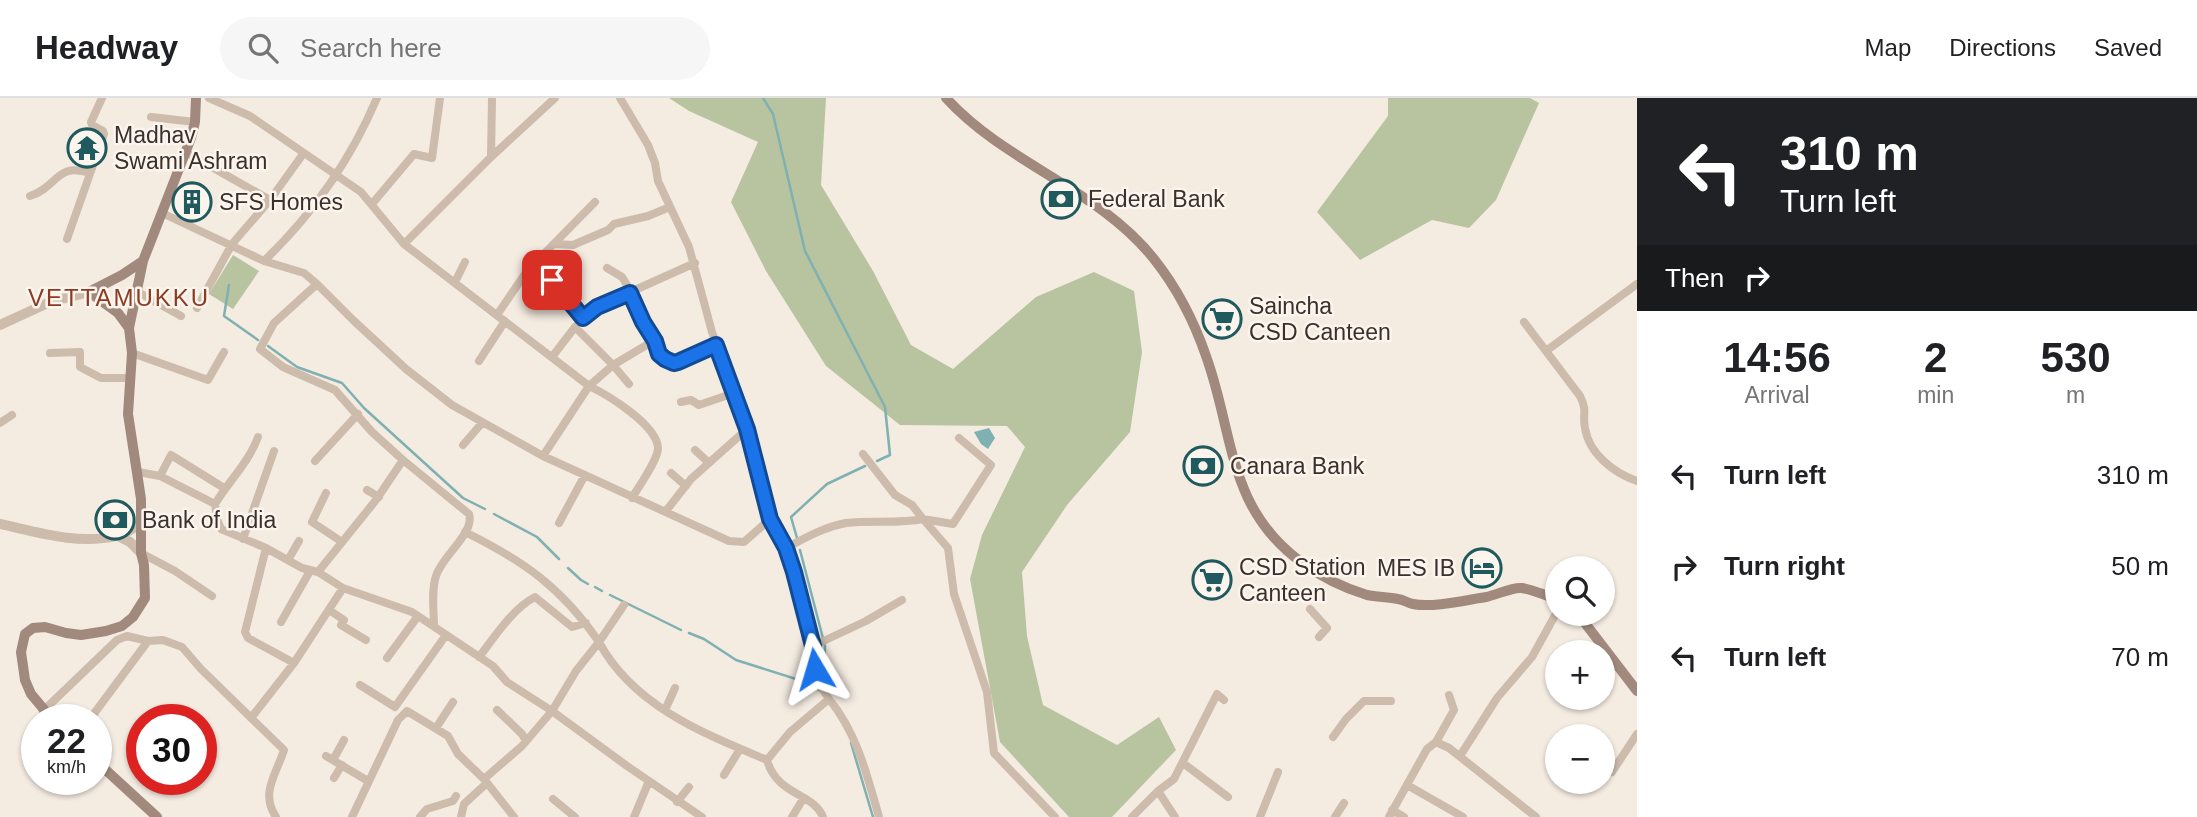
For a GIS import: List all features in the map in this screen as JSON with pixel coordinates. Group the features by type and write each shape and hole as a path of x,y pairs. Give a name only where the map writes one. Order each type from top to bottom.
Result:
{"main road":[{"path":"38,704 30,694 22,666 21,652 25,634 33,628 45,627 81,635 106,631 133,617 145,598 141,553 141,499 128,414 132,353 129,328 143,261 187,153 195,122 196,98"},
{"path":"946,98 964,118 1006,149 1087,199 1120,223 1153,258 1175,289 1207,356 1227,437 1249,503 1274,538 1288,552 1318,574 1367,594 1403,599 1412,604 1457,601 1520,588 1545,595"},
{"path":"129,328 118,313 89,292 143,261"},
{"path":"1588,626 1637,691"},
{"path":"112,776 157,817"}],"street":[{"path":"67,239 104,135 103,131 93,125 92,120 103,98"},
{"path":"209,98 250,116 361,192 404,244 589,386 624,408 654,436 658,449 656,458 632,498"},
{"path":"264,261 284,242 335,176 356,144 377,98"},
{"path":"372,204 414,154 432,158 440,98"},
{"path":"491,157 492,98"},
{"path":"404,244 555,98"},
{"path":"620,98 648,145 658,181 695,263 716,345 747,429 770,519 786,548 813,646 816,679 845,718 854,737 880,817"},
{"path":"151,117 195,122"},
{"path":"187,153 270,200"},
{"path":"197,308 232,244 270,200 303,154"},
{"path":"30,195 43,192 69,170 77,169 90,173"},
{"path":"583,318 536,261 595,202"},
{"path":"554,244 573,245 608,230 614,224 648,216 670,207"},
{"path":"162,213 264,261 304,273 406,369 452,405 543,456 729,541 739,543 770,519"},
{"path":"454,282 465,262"},
{"path":"552,357 583,318 597,307 695,263"},
{"path":"479,361 531,265"},
{"path":"607,268 622,277 659,354 674,363 716,345"},
{"path":"317,284 274,323 260,349 283,367 335,390 372,432 469,514 470,526 440,566 435,578 434,626"},
{"path":"1546,351 1637,284"},
{"path":"136,291 181,316"},
{"path":"0,325 50,302 89,292"},
{"path":"1524,322 1580,396 1585,407 1586,434 1599,455 1616,472 1637,481"},
{"path":"575,327 629,384"},
{"path":"543,456 589,386 613,365 655,341"},
{"path":"50,353 80,352 80,367 95,376 129,378"},
{"path":"132,353 208,380 224,352"},
{"path":"681,402 691,400 699,405 734,393"},
{"path":"315,461 358,414"},
{"path":"0,423 12,415"},
{"path":"463,446 482,423"},
{"path":"666,511 685,486 747,429"},
{"path":"258,437 251,455 215,503 221,529 266,548 343,588 418,616 493,666 507,682 702,817"},
{"path":"786,548 820,530 847,523 907,522 923,519 953,524 991,465 959,439"},
{"path":"695,450 709,463"},
{"path":"243,539 274,451"},
{"path":"863,454 895,495 912,505 948,548 954,594 987,692 994,753 1055,817"},
{"path":"160,476 171,455 224,488"},
{"path":"281,622 314,572 379,497 403,460"},
{"path":"138,472 160,476 207,502 215,503"},
{"path":"671,473 685,486"},
{"path":"559,523 585,475"},
{"path":"367,490 379,497"},
{"path":"326,493 312,522 342,542"},
{"path":"0,524 85,539 118,536 141,524"},
{"path":"466,532 496,547 558,591 586,623 618,670 635,688 701,733 767,760"},
{"path":"118,536 212,596"},
{"path":"288,560 299,541"},
{"path":"266,548 245,632 248,638 295,663"},
{"path":"251,718 295,663 343,588"},
{"path":"479,657 525,601 535,597 572,627 586,623"},
{"path":"813,646 866,621 902,600"},
{"path":"461,817 464,804 552,711 576,671 624,605"},
{"path":"1310,609 1327,628 1320,637"},
{"path":"329,611 344,620 341,625 366,640"},
{"path":"387,658 418,616"},
{"path":"1460,756 1497,698 1532,657 1549,626"},
{"path":"360,685 396,708 446,635"},
{"path":"57,704 117,640 136,637 148,641 163,640 182,647 285,750 268,793 268,805 276,817"},
{"path":"101,704 148,641"},
{"path":"665,710 675,688"},
{"path":"1132,817 1174,779 1217,694 1224,700"},
{"path":"1404,817 1390,814 1427,749 1436,741 1454,710 1450,695"},
{"path":"767,760 790,732 829,699"},
{"path":"1333,737 1364,701 1391,701"},
{"path":"436,728 453,702"},
{"path":"497,710 526,741"},
{"path":"352,817 398,720 407,711 448,736 458,754 486,781 514,817"},
{"path":"1615,767 1637,734"},
{"path":"344,740 329,758 368,781"},
{"path":"1436,741 1450,747 1536,817"},
{"path":"724,775 740,749"},
{"path":"767,760 771,774 820,810 822,817"},
{"path":"1183,763 1228,797"},
{"path":"334,778 342,765"},
{"path":"1260,817 1278,772"},
{"path":"634,817 649,781"},
{"path":"1407,785 1463,817"},
{"path":"677,802 689,786"},
{"path":"1158,791 1175,817"},
{"path":"420,817 427,809 453,801 456,796"},
{"path":"553,799 575,817"},
{"path":"792,817 803,799"},
{"path":"1335,817 1344,803"}],"green space":[{"path":"669,98 826,98 821,185 873,271 911,345 953,369 1036,297 1094,272 1134,291 1142,352 1130,432 1067,505 1022,572 1027,636 1043,705 1117,745 1159,717 1176,750 1112,817 1069,817 1000,742 970,579 982,535 1025,447 1007,426 900,425 826,366 766,271 731,202 758,142 689,111"},
{"path":"1388,98 1530,98 1539,103 1496,200 1469,228 1432,220 1360,260 1317,212 1388,116"},
{"path":"233,255 259,271 233,309 209,294"}],"water":[{"path":"989,428 995,438 988,449 981,444 974,432"}],"waterway":[{"path":"763,98 773,114 805,251 885,407 890,455 877,461"},
{"path":"229,285 224,316 258,340"},
{"path":"268,346 297,367 342,383 364,408 463,498 485,509"},
{"path":"797,538 791,517 827,484 865,466"},
{"path":"494,514 537,537 559,559"},
{"path":"800,550 825,646 824,678"},
{"path":"568,568 588,584"},
{"path":"595,587 602,591"},
{"path":"610,595 681,630"},
{"path":"689,633 704,639 736,660 815,685 819,690"},
{"path":"851,743 873,817"}],"place":[{"name":"Madhav Swami Ashram","path":"87,148"},
{"name":"Federal Bank","path":"1061,199"},
{"name":"SFS Homes","path":"192,202"},
{"name":"Saincha CSD Canteen","path":"1222,319"},
{"name":"Canara Bank","path":"1203,466"},
{"name":"Bank of India","path":"115,520"},
{"name":"MES IB","path":"1482,568"},
{"name":"CSD Station Canteen","path":"1212,580"}],"district":[{"name":"VETTAMUKKU","path":"119,297"}],"route":[{"path":"552,280 583,318 597,307 630,293 659,354 670,362 678,362 716,345 747,429 770,519 786,548 794,572 813,646 815,669"}]}
